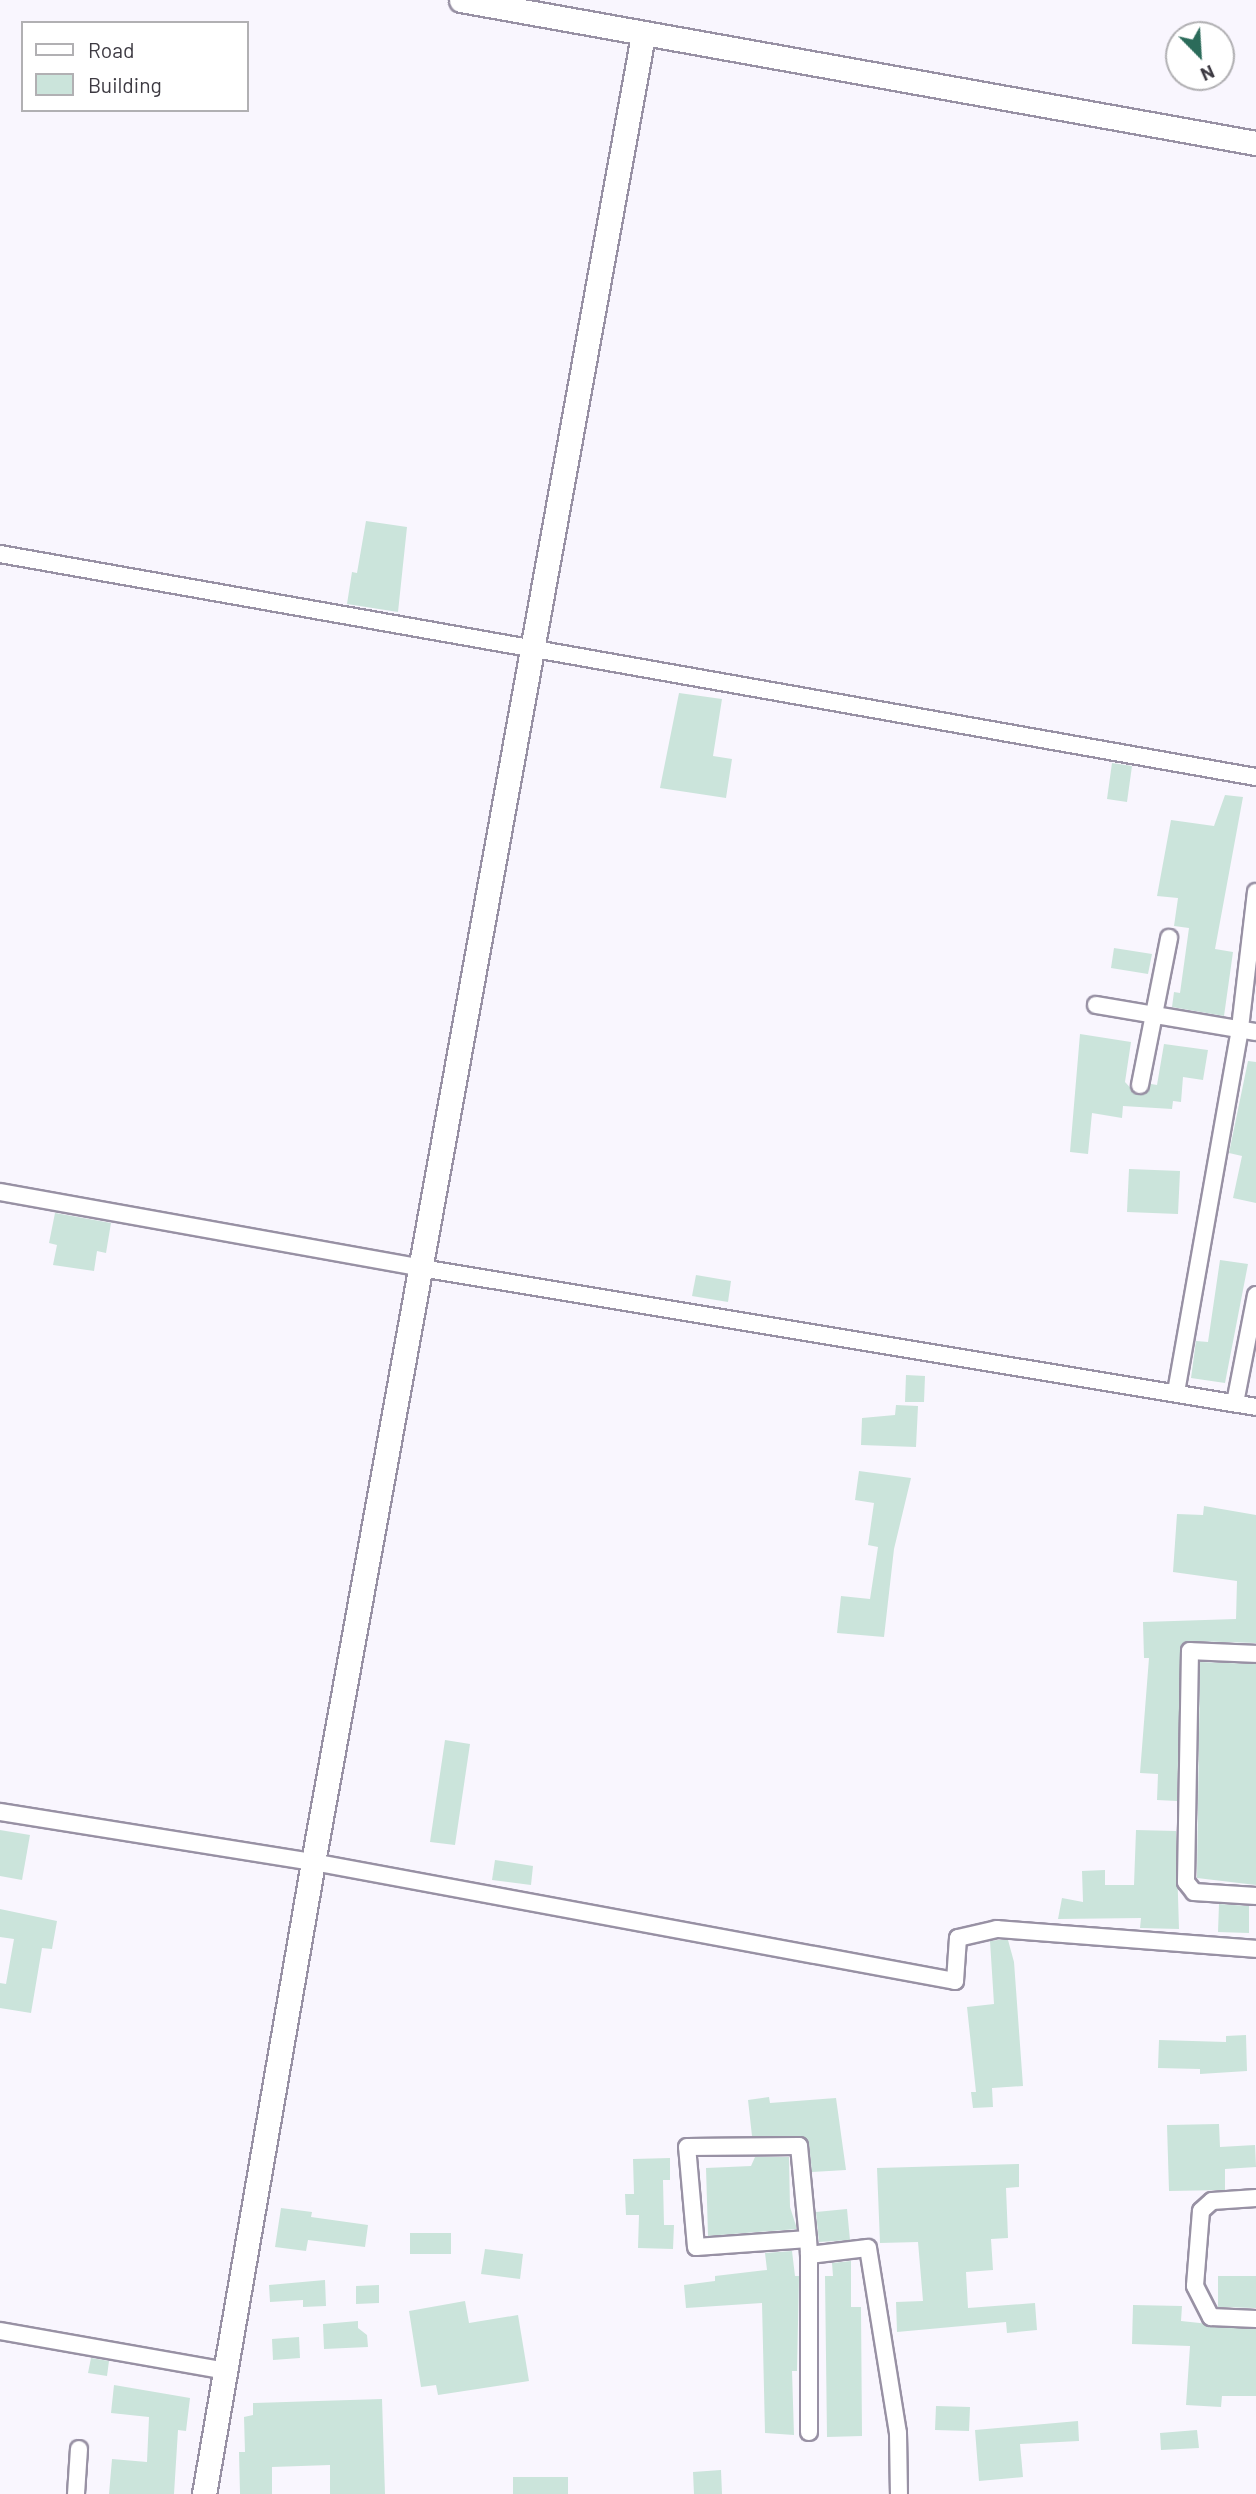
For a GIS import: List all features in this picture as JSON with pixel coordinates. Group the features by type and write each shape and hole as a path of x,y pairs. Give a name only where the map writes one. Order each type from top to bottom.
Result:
{"street":[{"path":"461,0 510,4 643,35 1256,143"},
{"path":"204,2494 313,1862 643,35"},
{"path":"0,554 1256,777"},
{"path":"1176,1392 1248,1030 1256,892"},
{"path":"1140,1086 1157,1018 1169,938"},
{"path":"1096,1005 1157,1018 1248,1030"},
{"path":"0,1192 421,1268 1256,1407"},
{"path":"1235,1403 1256,1295"},
{"path":"1256,1654 1190,1651 1186,1882 1194,1892 1256,1896"},
{"path":"0,1812 313,1862 955,1981 958,1938 997,1929 1256,1949"},
{"path":"809,2432 808,2247 799,2146 687,2147 696,2247 808,2247 868,2248 898,2432 899,2494"},
{"path":"1256,2198 1212,2201 1201,2211 1195,2286 1211,2317 1256,2319"},
{"path":"0,2331 227,2371"},
{"path":"76,2494 79,2449"}],"building":[{"path":"366,521 407,527 398,612 347,604 352,572 357,573"},
{"path":"679,693 722,699 713,756 732,759 726,798 660,788"},
{"path":"1112,763 1132,766 1127,802 1107,799"},
{"path":"1225,795 1243,797 1215,949 1233,952 1224,1016 1172,1007 1174,992 1180,993 1189,928 1174,926 1178,898 1157,896 1171,820 1214,826"},
{"path":"1114,948 1152,954 1148,974 1111,968"},
{"path":"1080,1034 1131,1042 1125,1082 1137,1095 1147,1092 1151,1084 1157,1085 1164,1044 1208,1050 1203,1080 1183,1077 1181,1102 1173,1101 1172,1109 1123,1106 1122,1118 1092,1113 1088,1154 1070,1152"},
{"path":"1248,1061 1256,1062 1256,1203 1233,1198 1242,1156 1229,1153"},
{"path":"1129,1169 1180,1171 1178,1214 1127,1212"},
{"path":"55,1213 111,1223 106,1253 97,1251 94,1271 53,1265 57,1245 49,1243"},
{"path":"1220,1260 1248,1264 1225,1383 1191,1378 1196,1341 1208,1342"},
{"path":"696,1275 731,1281 728,1302 692,1296"},
{"path":"906,1375 925,1376 924,1402 905,1402"},
{"path":"896,1405 918,1406 916,1447 861,1445 862,1418 895,1415"},
{"path":"859,1471 911,1478 894,1549 884,1637 837,1633 841,1596 870,1599 878,1547 868,1545 874,1503 855,1500"},
{"path":"1204,1506 1256,1515 1256,1643 1190,1641 1181,1645 1177,1801 1157,1800 1158,1774 1140,1773 1149,1658 1144,1658 1143,1622 1236,1619 1237,1581 1173,1572 1177,1514 1203,1515"},
{"path":"1200,1662 1256,1664 1256,1885 1197,1878"},
{"path":"445,1740 470,1744 455,1845 430,1842"},
{"path":"0,1830 30,1835 22,1880 0,1876"},
{"path":"1136,1830 1176,1831 1179,1929 1140,1928 1141,1918 1058,1919 1062,1898 1083,1902 1082,1871 1105,1870 1105,1885 1134,1885"},
{"path":"495,1860 533,1866 531,1885 492,1880"},
{"path":"1219,1904 1249,1906 1249,1933 1218,1932"},
{"path":"0,1909 57,1921 52,1949 42,1948 31,2013 0,2008 0,1983 6,1984 14,1939 0,1937"},
{"path":"1008,1940 1014,1962 1023,2086 992,2088 993,2107 973,2108 971,2092 976,2092 967,2007 994,2004 990,1941"},
{"path":"1246,2035 1247,2071 1200,2074 1200,2069 1158,2068 1159,2040 1226,2042 1226,2036"},
{"path":"769,2097 770,2103 836,2098 846,2170 812,2172 809,2144 803,2136 752,2136 748,2100"},
{"path":"1219,2124 1220,2147 1255,2145 1256,2167 1225,2169 1225,2190 1169,2191 1167,2125"},
{"path":"755,2157 789,2157 790,2207 797,2229 708,2236 706,2168 751,2166"},
{"path":"670,2158 670,2180 663,2180 664,2225 674,2225 673,2249 638,2248 639,2215 626,2215 625,2194 634,2194 633,2159"},
{"path":"1019,2164 1019,2187 1006,2188 1008,2238 991,2239 993,2270 966,2272 968,2308 1035,2303 1037,2330 1007,2333 1006,2322 897,2332 896,2302 923,2301 918,2242 880,2243 877,2168"},
{"path":"281,2208 312,2212 311,2217 368,2225 365,2247 308,2240 306,2251 275,2247"},
{"path":"847,2209 850,2240 819,2242 816,2212"},
{"path":"410,2233 451,2233 451,2254 410,2254"},
{"path":"485,2249 523,2254 520,2279 481,2274"},
{"path":"792,2251 795,2276 799,2276 797,2371 792,2371 794,2435 765,2433 762,2303 686,2308 684,2285 715,2281 715,2276 767,2270 765,2253"},
{"path":"851,2261 851,2307 861,2307 862,2436 827,2437 825,2276 833,2276 832,2263"},
{"path":"1218,2276 1256,2276 1256,2308 1218,2307"},
{"path":"325,2280 326,2306 303,2307 303,2300 270,2302 269,2285"},
{"path":"379,2285 379,2303 356,2304 356,2286"},
{"path":"465,2301 469,2323 518,2315 529,2381 438,2395 436,2385 421,2387 409,2311"},
{"path":"1133,2305 1182,2306 1181,2321 1256,2329 1256,2396 1222,2396 1221,2407 1186,2405 1190,2346 1132,2344"},
{"path":"358,2321 358,2328 367,2335 368,2347 324,2349 323,2324"},
{"path":"299,2337 300,2358 273,2360 272,2339"},
{"path":"91,2358 109,2361 107,2376 88,2373"},
{"path":"114,2385 190,2398 186,2431 178,2430 174,2494 109,2494 112,2459 147,2462 149,2417 111,2413"},
{"path":"382,2399 385,2494 330,2494 330,2465 272,2467 272,2494 240,2494 239,2452 245,2452 244,2417 253,2415 253,2403"},
{"path":"936,2406 970,2407 969,2431 935,2430"},
{"path":"1078,2421 1079,2441 1020,2444 1023,2477 979,2481 975,2430"},
{"path":"1197,2430 1199,2448 1161,2450 1160,2433"},
{"path":"721,2470 722,2494 694,2494 693,2472"},
{"path":"513,2477 568,2477 568,2494 513,2494"}]}
